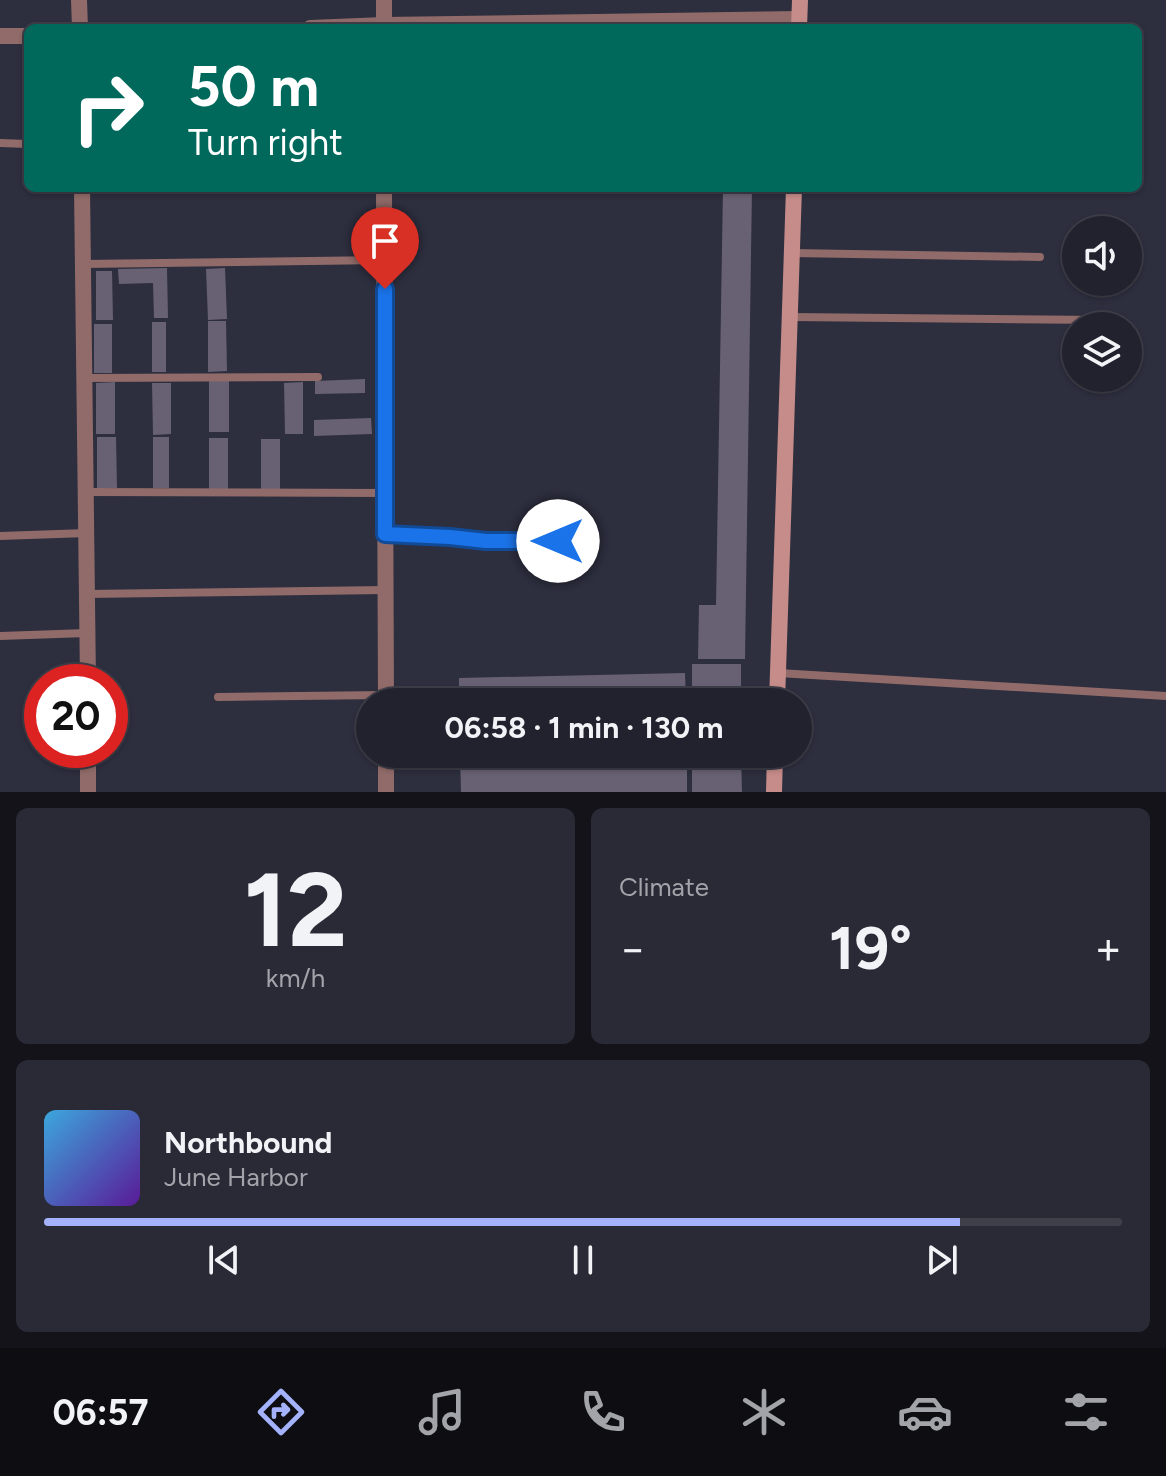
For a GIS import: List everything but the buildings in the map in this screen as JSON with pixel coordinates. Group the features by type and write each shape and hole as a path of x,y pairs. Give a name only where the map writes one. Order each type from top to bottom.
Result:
{"street":[{"path":"79,0 80,24"},
{"path":"384,0 384,24"},
{"path":"695,24 799,23 800,0"},
{"path":"0,36 24,36"},
{"path":"82,192 88,664"},
{"path":"384,192 386,688"},
{"path":"777,688 794,192"},
{"path":"88,768 88,792"},
{"path":"386,768 386,792"},
{"path":"774,792 775,768"}],"lane":[{"path":"0,143 24,144"},
{"path":"792,253 1040,257"},
{"path":"83,264 385,260"},
{"path":"790,317 1062,320"},
{"path":"85,378 318,377"},
{"path":"86,492 385,493"},
{"path":"0,536 87,533"},
{"path":"385,534 486,541 558,541"},
{"path":"87,594 385,590"},
{"path":"0,636 87,633"},
{"path":"778,673 1166,696"},
{"path":"218,697 356,699"}],"route":[{"path":"385,289 385,534 486,541 558,541"}]}
